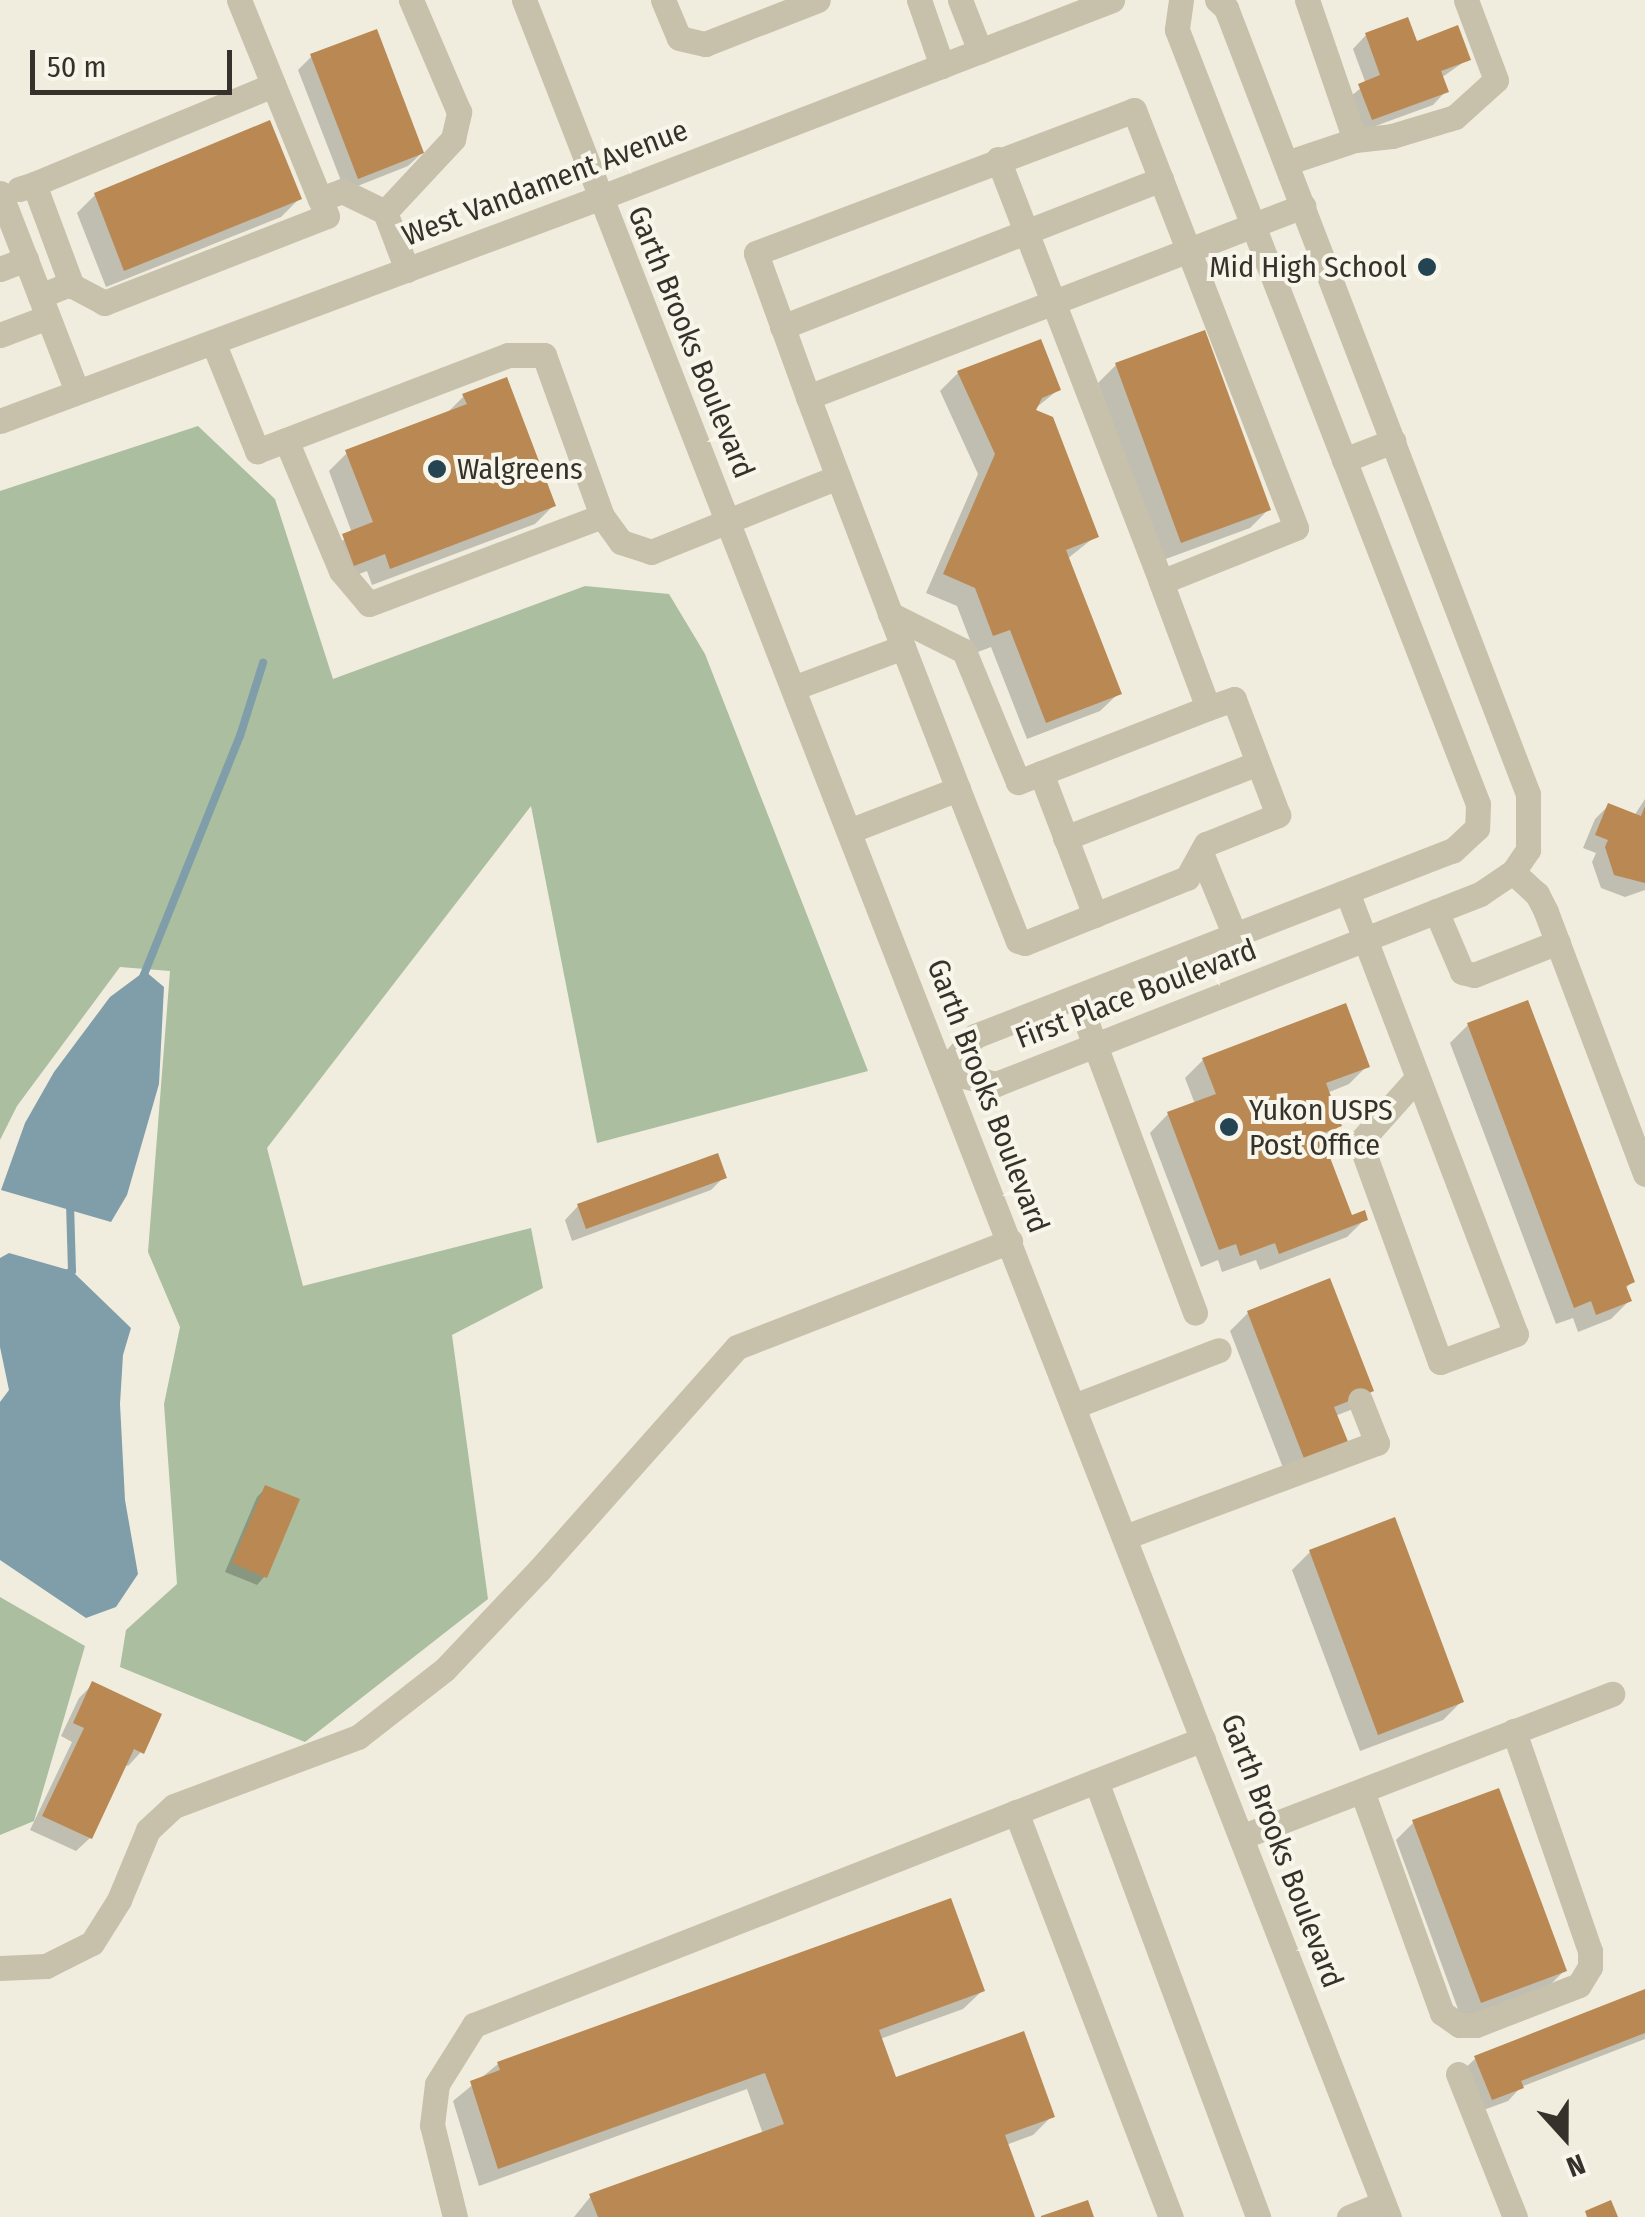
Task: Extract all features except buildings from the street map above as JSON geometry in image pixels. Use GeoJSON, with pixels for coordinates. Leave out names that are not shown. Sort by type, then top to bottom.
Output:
{"type":"FeatureCollection","features":[{"type":"Feature","properties":{"kind":"street"},"geometry":{"type":"LineString","coordinates":[[34,184],[72,286],[104,303],[327,216],[238,0]]}},
{"type":"Feature","properties":{"kind":"street"},"geometry":{"type":"LineString","coordinates":[[385,212],[453,139],[458,112],[411,0]]}},
{"type":"Feature","properties":{"kind":"street","name":"Garth Brooks Boulevard"},"geometry":{"type":"LineString","coordinates":[[524,0],[1386,2210]]}},
{"type":"Feature","properties":{"kind":"street"},"geometry":{"type":"LineString","coordinates":[[663,0],[679,38],[705,44],[818,0]]}},
{"type":"Feature","properties":{"kind":"street"},"geometry":{"type":"LineString","coordinates":[[919,0],[942,66]]}},
{"type":"Feature","properties":{"kind":"street"},"geometry":{"type":"LineString","coordinates":[[960,0],[980,51]]}},
{"type":"Feature","properties":{"kind":"street","name":"West Vandament Avenue"},"geometry":{"type":"LineString","coordinates":[[0,421],[599,198],[1112,0]]}},
{"type":"Feature","properties":{"kind":"street","name":"First Place Boulevard"},"geometry":{"type":"LineString","coordinates":[[1181,0],[1177,30],[1478,804],[1478,828],[1452,850],[976,1036],[944,1071],[996,1084],[1480,894],[1513,872]]}},
{"type":"Feature","properties":{"kind":"street"},"geometry":{"type":"LineString","coordinates":[[1217,0],[1226,8],[1528,794],[1528,850],[1513,872],[1538,894],[1645,1174]]}},
{"type":"Feature","properties":{"kind":"street"},"geometry":{"type":"LineString","coordinates":[[1306,0],[1355,140]]}},
{"type":"Feature","properties":{"kind":"street"},"geometry":{"type":"LineString","coordinates":[[1286,163],[1355,140],[1392,136],[1455,116],[1496,80],[1466,0]]}},
{"type":"Feature","properties":{"kind":"street"},"geometry":{"type":"LineString","coordinates":[[77,392],[0,194],[34,184],[274,86]]}},
{"type":"Feature","properties":{"kind":"street"},"geometry":{"type":"LineString","coordinates":[[890,614],[964,651],[1014,781],[1234,699],[1278,815],[1206,844],[1187,878],[1021,943],[890,614],[756,253],[1129,109],[1136,112],[1296,525],[1160,582]]}},
{"type":"Feature","properties":{"kind":"street"},"geometry":{"type":"LineString","coordinates":[[998,159],[1208,708]]}},
{"type":"Feature","properties":{"kind":"street"},"geometry":{"type":"LineString","coordinates":[[782,327],[1161,179]]}},
{"type":"Feature","properties":{"kind":"street"},"geometry":{"type":"LineString","coordinates":[[320,199],[342,191],[385,212],[407,270]]}},
{"type":"Feature","properties":{"kind":"street"},"geometry":{"type":"LineString","coordinates":[[808,397],[1302,206]]}},
{"type":"Feature","properties":{"kind":"street"},"geometry":{"type":"LineString","coordinates":[[0,269],[26,259]]}},
{"type":"Feature","properties":{"kind":"street"},"geometry":{"type":"LineString","coordinates":[[0,335],[72,286]]}},
{"type":"Feature","properties":{"kind":"street"},"geometry":{"type":"LineString","coordinates":[[213,342],[257,451],[508,355],[544,355],[602,516],[621,542],[651,552],[838,477]]}},
{"type":"Feature","properties":{"kind":"street"},"geometry":{"type":"LineString","coordinates":[[286,440],[341,571],[369,604],[602,516]]}},
{"type":"Feature","properties":{"kind":"street"},"geometry":{"type":"LineString","coordinates":[[1344,460],[1393,441]]}},
{"type":"Feature","properties":{"kind":"street"},"geometry":{"type":"LineString","coordinates":[[793,688],[903,647]]}},
{"type":"Feature","properties":{"kind":"street"},"geometry":{"type":"LineString","coordinates":[[1066,838],[1258,762]]}},
{"type":"Feature","properties":{"kind":"street"},"geometry":{"type":"LineString","coordinates":[[1041,773],[1094,914]]}},
{"type":"Feature","properties":{"kind":"street"},"geometry":{"type":"LineString","coordinates":[[849,831],[958,789]]}},
{"type":"Feature","properties":{"kind":"street"},"geometry":{"type":"LineString","coordinates":[[1201,853],[1234,936]]}},
{"type":"Feature","properties":{"kind":"street"},"geometry":{"type":"LineString","coordinates":[[1347,892],[1516,1334],[1440,1362],[1360,1142],[1417,1078]]}},
{"type":"Feature","properties":{"kind":"street"},"geometry":{"type":"LineString","coordinates":[[1436,911],[1462,972],[1474,975],[1558,942]]}},
{"type":"Feature","properties":{"kind":"street"},"geometry":{"type":"LineString","coordinates":[[1076,997],[1194,1313]]}},
{"type":"Feature","properties":{"kind":"street"},"geometry":{"type":"LineString","coordinates":[[0,1968],[46,1966],[92,1943],[119,1900],[148,1830],[174,1806],[358,1738],[444,1668],[539,1570],[737,1347],[1010,1241]]}},
{"type":"Feature","properties":{"kind":"street"},"geometry":{"type":"LineString","coordinates":[[1074,1406],[1219,1350]]}},
{"type":"Feature","properties":{"kind":"street"},"geometry":{"type":"LineString","coordinates":[[1125,1538],[1377,1443],[1360,1400]]}},
{"type":"Feature","properties":{"kind":"street"},"geometry":{"type":"LineString","coordinates":[[1242,1837],[1612,1694]]}},
{"type":"Feature","properties":{"kind":"street"},"geometry":{"type":"LineString","coordinates":[[1362,1790],[1442,2012],[1459,2024],[1476,2025],[1579,1985],[1590,1966],[1590,1951],[1514,1731]]}},
{"type":"Feature","properties":{"kind":"street"},"geometry":{"type":"LineString","coordinates":[[455,2217],[432,2125],[437,2084],[474,2026],[1203,1739]]}},
{"type":"Feature","properties":{"kind":"street"},"geometry":{"type":"LineString","coordinates":[[1096,1781],[1258,2217]]}},
{"type":"Feature","properties":{"kind":"street"},"geometry":{"type":"LineString","coordinates":[[1016,1812],[1171,2217]]}},
{"type":"Feature","properties":{"kind":"street"},"geometry":{"type":"LineString","coordinates":[[1458,2074],[1514,2217]]}},
{"type":"Feature","properties":{"kind":"street"},"geometry":{"type":"LineString","coordinates":[[1350,2217],[1386,2210]]}},
{"type":"Feature","properties":{"kind":"green space"},"geometry":{"type":"Polygon","coordinates":[[[198,426],[275,499],[333,679],[585,586],[669,594],[705,654],[868,1071],[597,1143],[531,806],[267,1148],[303,1286],[531,1228],[543,1288],[452,1335],[488,1599],[305,1742],[120,1667],[126,1630],[177,1584],[164,1404],[180,1327],[148,1252],[170,971],[120,967],[17,1106],[0,1140],[0,491],[198,426]]]}},
{"type":"Feature","properties":{"kind":"green space"},"geometry":{"type":"Polygon","coordinates":[[[0,1597],[85,1646],[34,1821],[0,1835],[0,1597]]]}},
{"type":"Feature","properties":{"kind":"water"},"geometry":{"type":"Polygon","coordinates":[[[145,971],[164,987],[159,1084],[127,1195],[111,1222],[1,1190],[25,1123],[54,1072],[110,997],[145,971]]]}},
{"type":"Feature","properties":{"kind":"water"},"geometry":{"type":"Polygon","coordinates":[[[9,1253],[72,1271],[131,1328],[123,1355],[120,1404],[125,1500],[138,1574],[116,1607],[86,1618],[0,1560],[0,1402],[9,1390],[0,1347],[0,1258],[9,1253]]]}},
{"type":"Feature","properties":{"kind":"waterway"},"geometry":{"type":"LineString","coordinates":[[143,977],[240,736],[263,663]]}},
{"type":"Feature","properties":{"kind":"waterway"},"geometry":{"type":"LineString","coordinates":[[65,1275],[72,1271],[70,1204]]}},
{"type":"Feature","properties":{"kind":"place","name":"Mid High School"},"geometry":{"type":"Point","coordinates":[1427,267]}},
{"type":"Feature","properties":{"kind":"place","name":"Walgreens"},"geometry":{"type":"Point","coordinates":[437,469]}},
{"type":"Feature","properties":{"kind":"place","name":"Yukon USPS Post Office"},"geometry":{"type":"Point","coordinates":[1229,1127]}}]}
